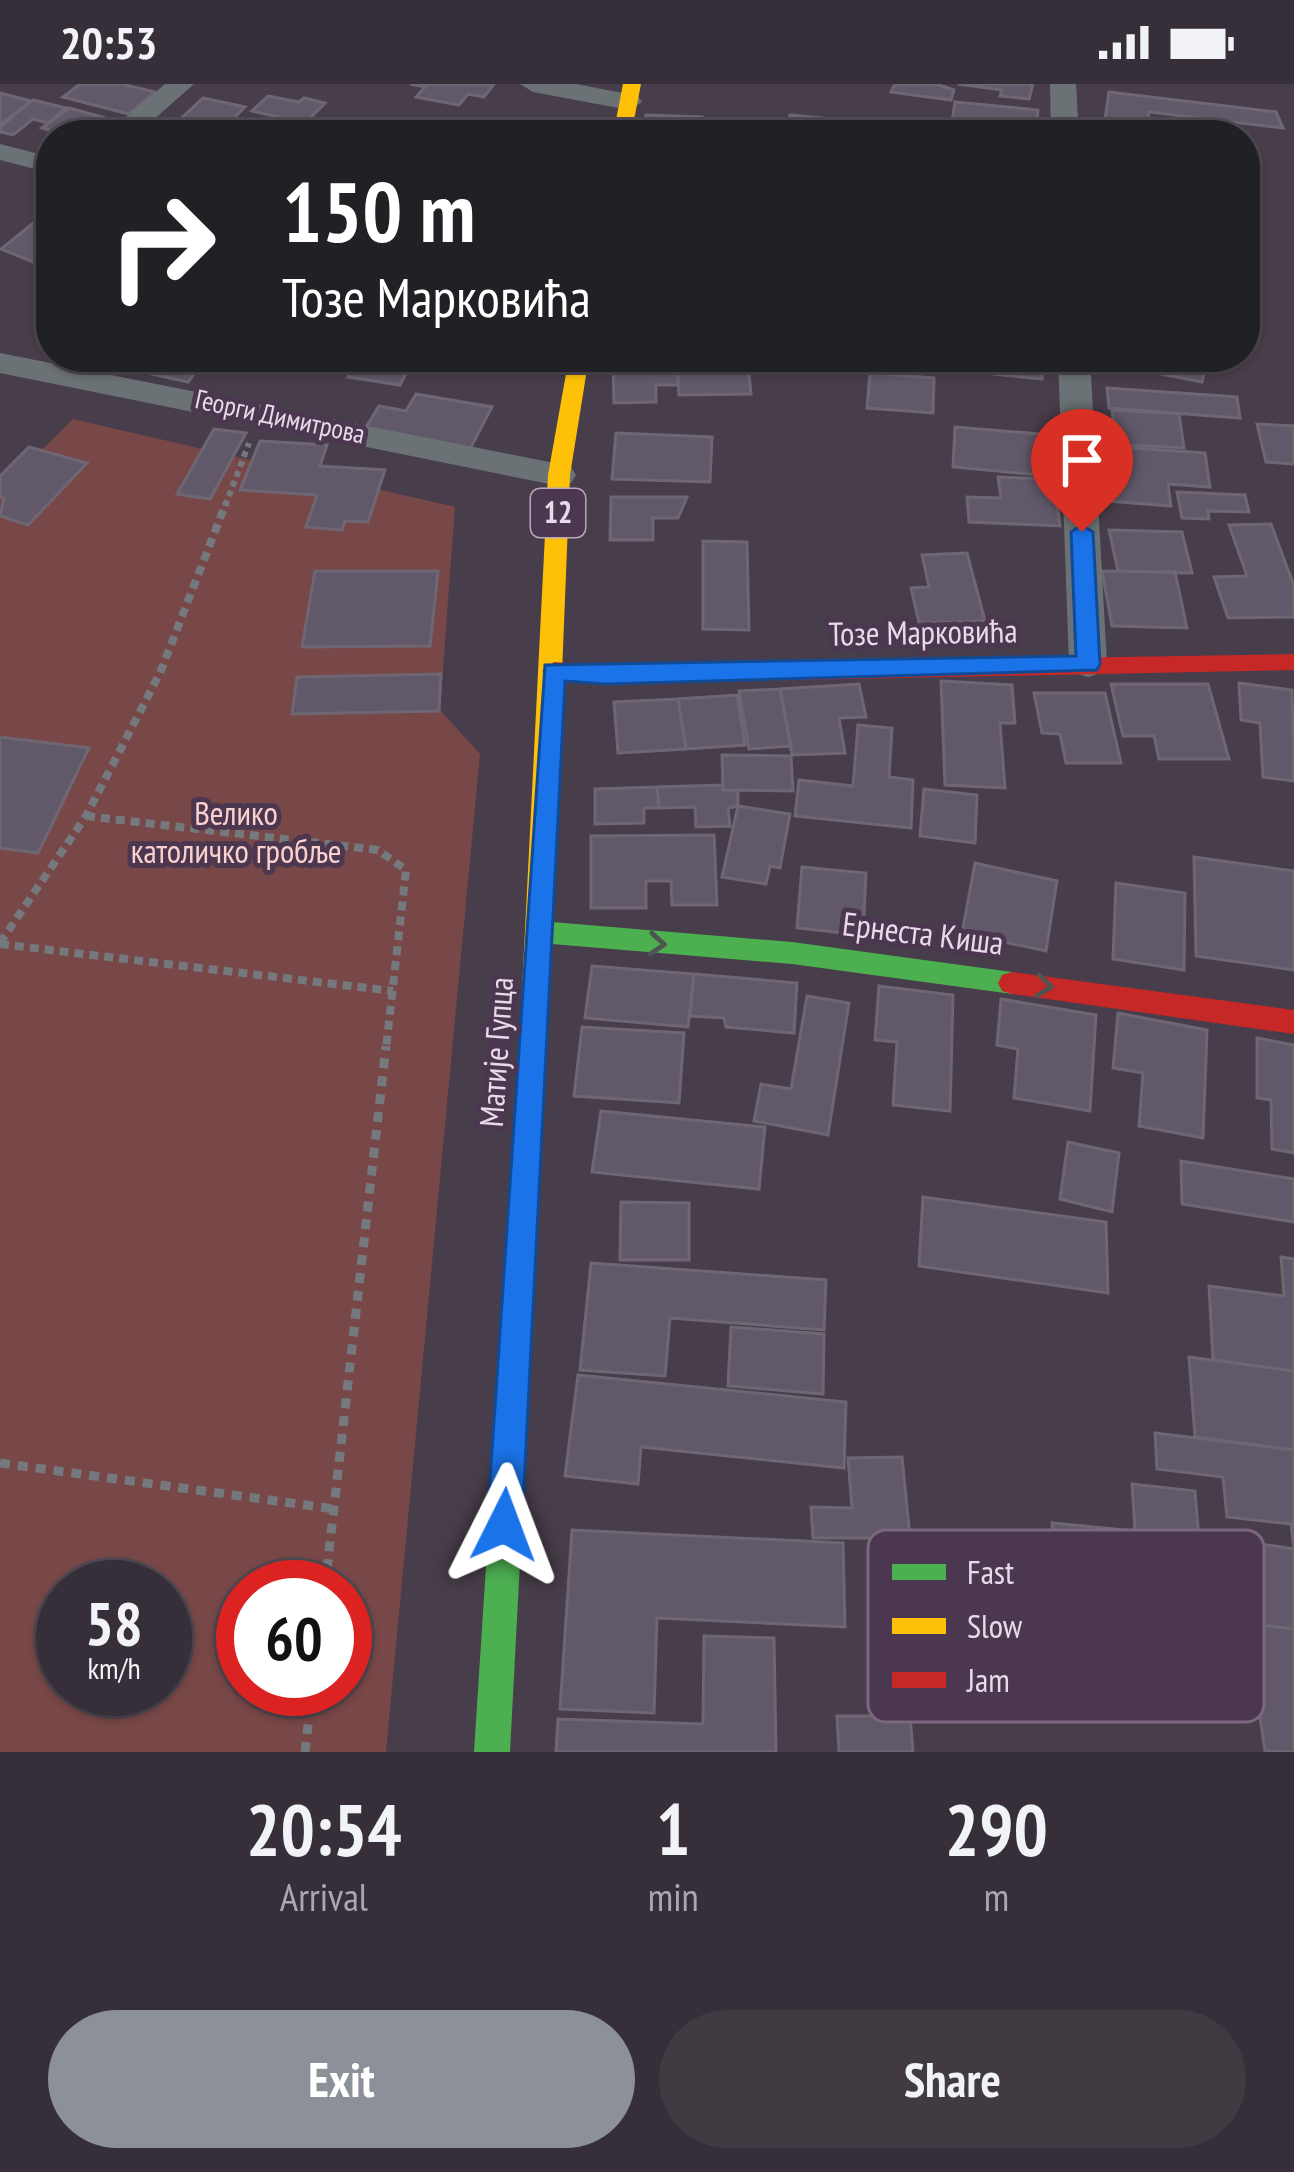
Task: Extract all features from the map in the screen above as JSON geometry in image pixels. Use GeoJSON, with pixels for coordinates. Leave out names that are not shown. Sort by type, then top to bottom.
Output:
{"type":"FeatureCollection","features":[{"type":"Feature","properties":{"kind":"main road","name":"Матије Гупца"},"geometry":{"type":"LineString","coordinates":[[492,1752],[554,671],[559,475],[577,372]]}},
{"type":"Feature","properties":{"kind":"main road","name":"Тозе Марковића"},"geometry":{"type":"LineString","coordinates":[[554,671],[606,675],[1294,662]]}},
{"type":"Feature","properties":{"kind":"main road","name":"Ернеста Киша"},"geometry":{"type":"LineString","coordinates":[[540,932],[792,953],[1294,1022]]}},
{"type":"Feature","properties":{"kind":"street"},"geometry":{"type":"LineString","coordinates":[[137,120],[181,84]]}},
{"type":"Feature","properties":{"kind":"street"},"geometry":{"type":"LineString","coordinates":[[533,84],[631,93]]}},
{"type":"Feature","properties":{"kind":"street"},"geometry":{"type":"LineString","coordinates":[[1063,84],[1064,120]]}},
{"type":"Feature","properties":{"kind":"street"},"geometry":{"type":"LineString","coordinates":[[0,152],[36,160]]}},
{"type":"Feature","properties":{"kind":"street","name":"Георги Димитрова"},"geometry":{"type":"LineString","coordinates":[[0,363],[36,365]]}},
{"type":"Feature","properties":{"kind":"street","name":"Георги Димитрова"},"geometry":{"type":"LineString","coordinates":[[110,372],[260,414],[559,475]]}},
{"type":"Feature","properties":{"kind":"street"},"geometry":{"type":"LineString","coordinates":[[1076,372],[1088,664]]}},
{"type":"Feature","properties":{"kind":"path"},"geometry":{"type":"LineString","coordinates":[[260,414],[160,673],[86,816],[0,944],[393,991]]}},
{"type":"Feature","properties":{"kind":"path"},"geometry":{"type":"LineString","coordinates":[[86,816],[378,850],[406,870],[328,1560]]}},
{"type":"Feature","properties":{"kind":"path"},"geometry":{"type":"LineString","coordinates":[[0,1463],[335,1509]]}},
{"type":"Feature","properties":{"kind":"path"},"geometry":{"type":"LineString","coordinates":[[304,1752],[309,1716]]}},
{"type":"Feature","properties":{"kind":"green space","name":"Велико католичко гробље"},"geometry":{"type":"Polygon","coordinates":[[[73,419],[455,507],[440,710],[480,754],[386,1752],[0,1752],[0,491],[73,419]]]}},
{"type":"Feature","properties":{"kind":"building"},"geometry":{"type":"Polygon","coordinates":[[[80,84],[121,84],[155,92],[129,114],[63,97],[80,84]]]}},
{"type":"Feature","properties":{"kind":"building"},"geometry":{"type":"Polygon","coordinates":[[[410,84],[494,84],[484,97],[468,94],[459,105],[416,97],[425,87],[410,84]]]}},
{"type":"Feature","properties":{"kind":"building"},"geometry":{"type":"Polygon","coordinates":[[[895,84],[936,84],[954,90],[951,100],[891,92],[895,84]]]}},
{"type":"Feature","properties":{"kind":"building"},"geometry":{"type":"Polygon","coordinates":[[[958,84],[1033,84],[1029,99],[958,84]]]}},
{"type":"Feature","properties":{"kind":"building"},"geometry":{"type":"Polygon","coordinates":[[[1109,92],[1276,112],[1283,128],[1260,125],[1260,120],[1149,112],[1148,120],[1105,119],[1109,92]]]}},
{"type":"Feature","properties":{"kind":"building"},"geometry":{"type":"Polygon","coordinates":[[[0,93],[31,101],[0,125],[0,93]]]}},
{"type":"Feature","properties":{"kind":"building"},"geometry":{"type":"Polygon","coordinates":[[[268,96],[325,103],[308,120],[252,111],[268,96]]]}},
{"type":"Feature","properties":{"kind":"building"},"geometry":{"type":"Polygon","coordinates":[[[203,98],[245,107],[234,118],[245,120],[179,120],[203,98]]]}},
{"type":"Feature","properties":{"kind":"building"},"geometry":{"type":"Polygon","coordinates":[[[33,100],[66,108],[52,120],[33,119],[13,135],[0,132],[33,100]]]}},
{"type":"Feature","properties":{"kind":"building"},"geometry":{"type":"Polygon","coordinates":[[[955,102],[1038,110],[1037,120],[952,120],[955,102]]]}},
{"type":"Feature","properties":{"kind":"building"},"geometry":{"type":"Polygon","coordinates":[[[69,108],[113,120],[53,120],[69,108]]]}},
{"type":"Feature","properties":{"kind":"building"},"geometry":{"type":"Polygon","coordinates":[[[646,115],[702,117],[702,120],[645,120],[646,115]]]}},
{"type":"Feature","properties":{"kind":"building"},"geometry":{"type":"Polygon","coordinates":[[[790,115],[823,118],[823,120],[789,120],[790,115]]]}},
{"type":"Feature","properties":{"kind":"building"},"geometry":{"type":"Polygon","coordinates":[[[36,221],[36,263],[1,249],[36,221]]]}},
{"type":"Feature","properties":{"kind":"building"},"geometry":{"type":"Polygon","coordinates":[[[143,372],[196,372],[188,382],[143,372]]]}},
{"type":"Feature","properties":{"kind":"building"},"geometry":{"type":"Polygon","coordinates":[[[351,372],[407,372],[400,385],[348,377],[351,372]]]}},
{"type":"Feature","properties":{"kind":"building"},"geometry":{"type":"Polygon","coordinates":[[[613,372],[677,372],[678,385],[656,385],[656,402],[614,403],[613,372]]]}},
{"type":"Feature","properties":{"kind":"building"},"geometry":{"type":"Polygon","coordinates":[[[678,372],[749,372],[751,394],[679,395],[678,372]]]}},
{"type":"Feature","properties":{"kind":"building"},"geometry":{"type":"Polygon","coordinates":[[[992,372],[1043,372],[1042,379],[992,372]]]}},
{"type":"Feature","properties":{"kind":"building"},"geometry":{"type":"Polygon","coordinates":[[[1151,372],[1204,372],[1202,382],[1151,372]]]}},
{"type":"Feature","properties":{"kind":"building"},"geometry":{"type":"Polygon","coordinates":[[[870,373],[934,378],[933,413],[867,408],[870,373]]]}},
{"type":"Feature","properties":{"kind":"building"},"geometry":{"type":"Polygon","coordinates":[[[1107,388],[1237,397],[1240,418],[1109,408],[1107,388]]]}},
{"type":"Feature","properties":{"kind":"building"},"geometry":{"type":"Polygon","coordinates":[[[416,394],[492,407],[469,451],[363,432],[379,406],[406,411],[416,394]]]}},
{"type":"Feature","properties":{"kind":"building"},"geometry":{"type":"Polygon","coordinates":[[[1112,410],[1179,414],[1184,448],[1116,444],[1112,410]]]}},
{"type":"Feature","properties":{"kind":"building"},"geometry":{"type":"Polygon","coordinates":[[[1257,424],[1294,426],[1294,464],[1266,462],[1257,424]]]}},
{"type":"Feature","properties":{"kind":"building"},"geometry":{"type":"Polygon","coordinates":[[[955,427],[1051,435],[1051,476],[953,467],[955,427]]]}},
{"type":"Feature","properties":{"kind":"building"},"geometry":{"type":"Polygon","coordinates":[[[214,429],[246,433],[210,499],[177,494],[214,429]]]}},
{"type":"Feature","properties":{"kind":"building"},"geometry":{"type":"Polygon","coordinates":[[[616,433],[712,437],[710,482],[612,479],[616,433]]]}},
{"type":"Feature","properties":{"kind":"building"},"geometry":{"type":"Polygon","coordinates":[[[260,441],[327,445],[320,466],[385,470],[368,522],[345,521],[342,530],[306,527],[317,495],[240,490],[260,441]]]}},
{"type":"Feature","properties":{"kind":"building"},"geometry":{"type":"Polygon","coordinates":[[[1104,446],[1205,453],[1210,487],[1168,484],[1171,506],[1109,501],[1104,446]]]}},
{"type":"Feature","properties":{"kind":"building"},"geometry":{"type":"Polygon","coordinates":[[[29,447],[87,463],[28,525],[0,516],[4,498],[0,497],[0,476],[29,447]]]}},
{"type":"Feature","properties":{"kind":"building"},"geometry":{"type":"Polygon","coordinates":[[[998,477],[1054,479],[1060,526],[969,522],[967,497],[1001,498],[998,477]]]}},
{"type":"Feature","properties":{"kind":"building"},"geometry":{"type":"Polygon","coordinates":[[[1177,492],[1245,495],[1249,512],[1208,511],[1209,519],[1182,518],[1177,492]]]}},
{"type":"Feature","properties":{"kind":"building"},"geometry":{"type":"Polygon","coordinates":[[[611,497],[687,497],[678,518],[653,518],[653,540],[610,540],[611,497]]]}},
{"type":"Feature","properties":{"kind":"building"},"geometry":{"type":"Polygon","coordinates":[[[1271,524],[1294,586],[1294,617],[1228,618],[1214,577],[1247,576],[1229,525],[1271,524]]]}},
{"type":"Feature","properties":{"kind":"building"},"geometry":{"type":"Polygon","coordinates":[[[1109,530],[1182,532],[1192,573],[1118,571],[1109,530]]]}},
{"type":"Feature","properties":{"kind":"building"},"geometry":{"type":"Polygon","coordinates":[[[703,541],[747,542],[749,630],[703,629],[703,541]]]}},
{"type":"Feature","properties":{"kind":"building"},"geometry":{"type":"Polygon","coordinates":[[[967,553],[985,621],[919,623],[911,588],[929,587],[922,555],[967,553]]]}},
{"type":"Feature","properties":{"kind":"building"},"geometry":{"type":"Polygon","coordinates":[[[315,571],[438,571],[430,646],[302,647],[315,571]]]}},
{"type":"Feature","properties":{"kind":"building"},"geometry":{"type":"Polygon","coordinates":[[[1102,571],[1175,572],[1187,628],[1112,626],[1102,571]]]}},
{"type":"Feature","properties":{"kind":"building"},"geometry":{"type":"Polygon","coordinates":[[[441,674],[439,711],[292,714],[297,677],[441,674]]]}},
{"type":"Feature","properties":{"kind":"building"},"geometry":{"type":"Polygon","coordinates":[[[941,681],[1012,685],[1015,723],[1000,723],[1005,788],[945,785],[941,681]]]}},
{"type":"Feature","properties":{"kind":"building"},"geometry":{"type":"Polygon","coordinates":[[[1239,683],[1292,690],[1294,781],[1263,777],[1260,723],[1241,720],[1239,683]]]}},
{"type":"Feature","properties":{"kind":"building"},"geometry":{"type":"Polygon","coordinates":[[[859,684],[866,717],[839,718],[845,753],[792,755],[780,689],[859,684]]]}},
{"type":"Feature","properties":{"kind":"building"},"geometry":{"type":"Polygon","coordinates":[[[1111,684],[1208,684],[1229,759],[1159,759],[1154,736],[1123,736],[1111,684]]]}},
{"type":"Feature","properties":{"kind":"building"},"geometry":{"type":"Polygon","coordinates":[[[780,689],[791,746],[749,749],[739,691],[780,689]]]}},
{"type":"Feature","properties":{"kind":"building"},"geometry":{"type":"Polygon","coordinates":[[[1034,693],[1105,693],[1121,763],[1066,763],[1060,734],[1042,733],[1034,693]]]}},
{"type":"Feature","properties":{"kind":"building"},"geometry":{"type":"Polygon","coordinates":[[[737,695],[745,745],[686,749],[678,699],[737,695]]]}},
{"type":"Feature","properties":{"kind":"building"},"geometry":{"type":"Polygon","coordinates":[[[678,699],[686,749],[618,753],[614,702],[678,699]]]}},
{"type":"Feature","properties":{"kind":"building"},"geometry":{"type":"Polygon","coordinates":[[[858,725],[892,728],[889,777],[913,780],[911,828],[795,816],[799,780],[853,786],[858,725]]]}},
{"type":"Feature","properties":{"kind":"building"},"geometry":{"type":"Polygon","coordinates":[[[0,737],[89,748],[38,853],[0,848],[0,737]]]}},
{"type":"Feature","properties":{"kind":"building"},"geometry":{"type":"Polygon","coordinates":[[[722,755],[791,756],[793,791],[723,790],[722,755]]]}},
{"type":"Feature","properties":{"kind":"building"},"geometry":{"type":"Polygon","coordinates":[[[723,785],[723,790],[738,791],[738,806],[728,808],[730,826],[696,827],[695,807],[659,808],[657,787],[723,785]]]}},
{"type":"Feature","properties":{"kind":"building"},"geometry":{"type":"Polygon","coordinates":[[[657,787],[659,808],[644,808],[644,823],[595,824],[595,789],[657,787]]]}},
{"type":"Feature","properties":{"kind":"building"},"geometry":{"type":"Polygon","coordinates":[[[924,789],[977,795],[975,843],[920,836],[924,789]]]}},
{"type":"Feature","properties":{"kind":"building"},"geometry":{"type":"Polygon","coordinates":[[[738,806],[790,814],[780,868],[770,866],[766,884],[722,877],[738,806]]]}},
{"type":"Feature","properties":{"kind":"building"},"geometry":{"type":"Polygon","coordinates":[[[714,835],[717,905],[672,905],[671,881],[646,881],[646,908],[591,908],[591,836],[714,835]]]}},
{"type":"Feature","properties":{"kind":"building"},"geometry":{"type":"Polygon","coordinates":[[[1194,857],[1294,871],[1294,970],[1196,956],[1194,857]]]}},
{"type":"Feature","properties":{"kind":"building"},"geometry":{"type":"Polygon","coordinates":[[[975,863],[1057,881],[1046,951],[962,933],[975,863]]]}},
{"type":"Feature","properties":{"kind":"building"},"geometry":{"type":"Polygon","coordinates":[[[802,867],[866,873],[863,935],[797,928],[802,867]]]}},
{"type":"Feature","properties":{"kind":"building"},"geometry":{"type":"Polygon","coordinates":[[[1116,883],[1185,893],[1184,970],[1113,959],[1116,883]]]}},
{"type":"Feature","properties":{"kind":"building"},"geometry":{"type":"Polygon","coordinates":[[[592,966],[694,974],[688,1027],[585,1018],[592,966]]]}},
{"type":"Feature","properties":{"kind":"building"},"geometry":{"type":"Polygon","coordinates":[[[694,974],[797,983],[794,1033],[726,1027],[724,1018],[690,1016],[694,974]]]}},
{"type":"Feature","properties":{"kind":"building"},"geometry":{"type":"Polygon","coordinates":[[[879,986],[953,995],[950,1111],[893,1105],[897,1042],[875,1040],[879,986]]]}},
{"type":"Feature","properties":{"kind":"building"},"geometry":{"type":"Polygon","coordinates":[[[807,996],[849,1003],[828,1135],[754,1121],[761,1084],[791,1089],[807,996]]]}},
{"type":"Feature","properties":{"kind":"building"},"geometry":{"type":"Polygon","coordinates":[[[1001,999],[1096,1015],[1090,1111],[1014,1098],[1018,1049],[997,1045],[1001,999]]]}},
{"type":"Feature","properties":{"kind":"building"},"geometry":{"type":"Polygon","coordinates":[[[1118,1013],[1207,1030],[1203,1138],[1139,1126],[1143,1073],[1113,1068],[1118,1013]]]}},
{"type":"Feature","properties":{"kind":"building"},"geometry":{"type":"Polygon","coordinates":[[[582,1027],[684,1033],[679,1103],[574,1096],[582,1027]]]}},
{"type":"Feature","properties":{"kind":"building"},"geometry":{"type":"Polygon","coordinates":[[[1257,1038],[1294,1045],[1294,1153],[1272,1149],[1271,1100],[1257,1098],[1257,1038]]]}},
{"type":"Feature","properties":{"kind":"building"},"geometry":{"type":"Polygon","coordinates":[[[601,1111],[765,1127],[759,1189],[592,1172],[601,1111]]]}},
{"type":"Feature","properties":{"kind":"building"},"geometry":{"type":"Polygon","coordinates":[[[1068,1142],[1119,1153],[1112,1212],[1060,1199],[1068,1142]]]}},
{"type":"Feature","properties":{"kind":"building"},"geometry":{"type":"Polygon","coordinates":[[[1181,1161],[1294,1179],[1294,1222],[1182,1204],[1181,1161]]]}},
{"type":"Feature","properties":{"kind":"building"},"geometry":{"type":"Polygon","coordinates":[[[923,1197],[1106,1222],[1108,1293],[919,1266],[923,1197]]]}},
{"type":"Feature","properties":{"kind":"building"},"geometry":{"type":"Polygon","coordinates":[[[621,1202],[689,1203],[689,1260],[620,1260],[621,1202]]]}},
{"type":"Feature","properties":{"kind":"building"},"geometry":{"type":"Polygon","coordinates":[[[1281,1257],[1294,1259],[1294,1371],[1213,1360],[1209,1286],[1284,1296],[1281,1257]]]}},
{"type":"Feature","properties":{"kind":"building"},"geometry":{"type":"Polygon","coordinates":[[[591,1263],[826,1280],[824,1330],[670,1318],[665,1376],[580,1370],[591,1263]]]}},
{"type":"Feature","properties":{"kind":"building"},"geometry":{"type":"Polygon","coordinates":[[[731,1327],[824,1334],[823,1394],[728,1386],[731,1327]]]}},
{"type":"Feature","properties":{"kind":"building"},"geometry":{"type":"Polygon","coordinates":[[[1189,1357],[1294,1371],[1294,1450],[1195,1437],[1189,1357]]]}},
{"type":"Feature","properties":{"kind":"building"},"geometry":{"type":"Polygon","coordinates":[[[578,1375],[846,1402],[844,1468],[641,1447],[638,1484],[565,1476],[578,1375]]]}},
{"type":"Feature","properties":{"kind":"building"},"geometry":{"type":"Polygon","coordinates":[[[1155,1433],[1294,1450],[1294,1549],[1291,1524],[1227,1517],[1223,1477],[1157,1469],[1155,1433]]]}},
{"type":"Feature","properties":{"kind":"building"},"geometry":{"type":"Polygon","coordinates":[[[902,1457],[909,1530],[868,1530],[868,1538],[813,1538],[811,1507],[852,1508],[848,1458],[902,1457]]]}},
{"type":"Feature","properties":{"kind":"building"},"geometry":{"type":"Polygon","coordinates":[[[1132,1484],[1195,1491],[1198,1530],[1135,1530],[1132,1484]]]}},
{"type":"Feature","properties":{"kind":"building"},"geometry":{"type":"Polygon","coordinates":[[[1052,1523],[1125,1530],[1052,1530],[1052,1523]]]}},
{"type":"Feature","properties":{"kind":"building"},"geometry":{"type":"Polygon","coordinates":[[[572,1530],[843,1543],[845,1627],[657,1618],[654,1713],[560,1709],[572,1530]]]}},
{"type":"Feature","properties":{"kind":"building"},"geometry":{"type":"Polygon","coordinates":[[[1264,1544],[1294,1549],[1294,1629],[1264,1625],[1264,1544]]]}},
{"type":"Feature","properties":{"kind":"building"},"geometry":{"type":"Polygon","coordinates":[[[1264,1625],[1294,1629],[1294,1752],[1265,1751],[1261,1722],[1264,1625]]]}},
{"type":"Feature","properties":{"kind":"building"},"geometry":{"type":"Polygon","coordinates":[[[704,1636],[774,1638],[776,1752],[556,1752],[558,1719],[703,1724],[704,1636]]]}},
{"type":"Feature","properties":{"kind":"building"},"geometry":{"type":"Polygon","coordinates":[[[837,1716],[910,1722],[913,1752],[839,1752],[837,1716]]]}},
{"type":"Feature","properties":{"kind":"traffic: fast"},"geometry":{"type":"LineString","coordinates":[[540,932],[792,953],[1012,983]]}},
{"type":"Feature","properties":{"kind":"traffic: fast"},"geometry":{"type":"LineString","coordinates":[[492,1752],[532,1069]]}},
{"type":"Feature","properties":{"kind":"traffic: slow"},"geometry":{"type":"LineString","coordinates":[[625,120],[632,84]]}},
{"type":"Feature","properties":{"kind":"traffic: slow"},"geometry":{"type":"LineString","coordinates":[[532,1069],[559,475],[576,372]]}},
{"type":"Feature","properties":{"kind":"traffic: jam"},"geometry":{"type":"LineString","coordinates":[[554,671],[606,675],[1294,662]]}},
{"type":"Feature","properties":{"kind":"traffic: jam"},"geometry":{"type":"LineString","coordinates":[[1012,983],[1294,1022]]}},
{"type":"Feature","properties":{"kind":"route"},"geometry":{"type":"LineString","coordinates":[[504,1525],[554,671],[606,675],[1088,664],[1082,532]]}}]}
